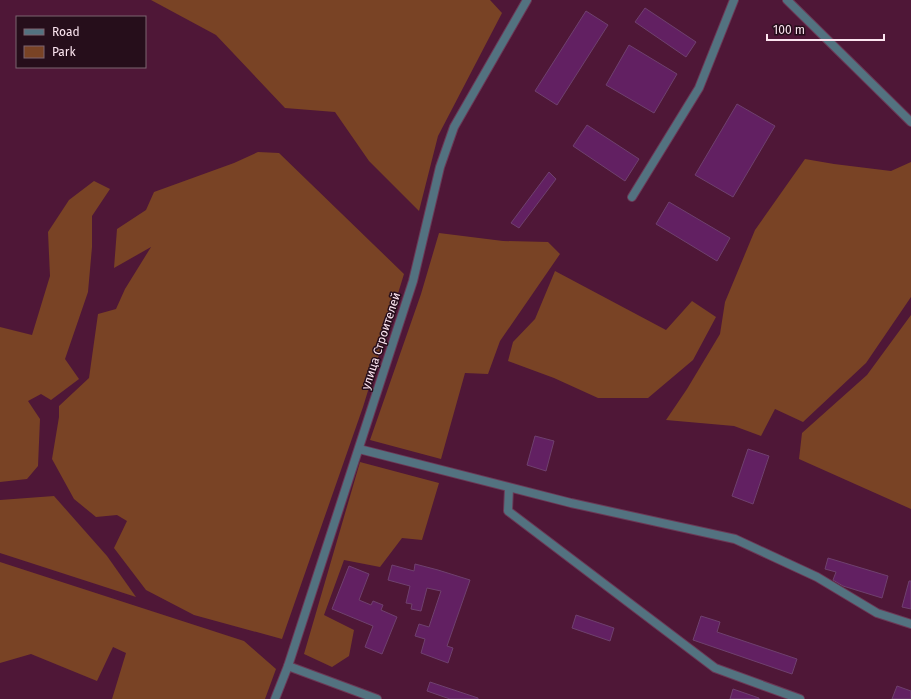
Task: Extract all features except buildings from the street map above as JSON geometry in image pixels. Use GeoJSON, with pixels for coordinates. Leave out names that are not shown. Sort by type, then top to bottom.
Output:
{"type":"FeatureCollection","features":[{"type":"Feature","properties":{"kind":"street","name":"улица Строителей"},"geometry":{"type":"LineString","coordinates":[[275,699],[288,666],[413,281],[440,167],[454,127],[527,0]]}},
{"type":"Feature","properties":{"kind":"street"},"geometry":{"type":"LineString","coordinates":[[632,197],[699,88],[734,0]]}},
{"type":"Feature","properties":{"kind":"street"},"geometry":{"type":"LineString","coordinates":[[787,0],[911,122]]}},
{"type":"Feature","properties":{"kind":"street"},"geometry":{"type":"LineString","coordinates":[[359,449],[509,488],[735,539],[817,577],[877,614],[911,624]]}},
{"type":"Feature","properties":{"kind":"street"},"geometry":{"type":"LineString","coordinates":[[509,488],[508,511],[715,668],[800,699]]}},
{"type":"Feature","properties":{"kind":"street"},"geometry":{"type":"LineString","coordinates":[[288,666],[377,699]]}},
{"type":"Feature","properties":{"kind":"green space"},"geometry":{"type":"Polygon","coordinates":[[[151,0],[490,0],[502,13],[438,136],[419,211],[369,161],[335,112],[285,108],[216,35],[151,0]]]}},
{"type":"Feature","properties":{"kind":"green space"},"geometry":{"type":"Polygon","coordinates":[[[258,152],[279,153],[404,274],[363,407],[282,639],[194,615],[146,590],[114,548],[127,521],[117,515],[96,517],[74,499],[52,459],[59,417],[59,406],[89,378],[98,314],[116,309],[125,289],[151,247],[114,268],[117,229],[146,210],[154,192],[234,163],[258,152]]]}},
{"type":"Feature","properties":{"kind":"green space"},"geometry":{"type":"Polygon","coordinates":[[[805,159],[891,171],[911,162],[911,297],[866,363],[803,422],[775,409],[761,436],[734,426],[666,420],[687,389],[720,334],[725,302],[755,230],[805,159]]]}},
{"type":"Feature","properties":{"kind":"green space"},"geometry":{"type":"Polygon","coordinates":[[[94,181],[110,189],[92,216],[92,247],[88,292],[65,359],[79,379],[51,400],[41,394],[28,401],[40,419],[38,466],[27,479],[0,482],[0,327],[32,335],[50,276],[48,232],[69,200],[94,181]]]}},
{"type":"Feature","properties":{"kind":"green space"},"geometry":{"type":"Polygon","coordinates":[[[439,233],[503,241],[548,242],[560,254],[500,341],[488,374],[465,373],[441,459],[370,440],[421,294],[439,233]]]}},
{"type":"Feature","properties":{"kind":"green space"},"geometry":{"type":"Polygon","coordinates":[[[555,271],[666,330],[692,301],[716,317],[693,360],[648,398],[598,398],[554,378],[508,361],[513,342],[535,319],[555,271]]]}},
{"type":"Feature","properties":{"kind":"green space"},"geometry":{"type":"Polygon","coordinates":[[[911,315],[911,509],[799,459],[802,433],[867,375],[911,315]]]}},
{"type":"Feature","properties":{"kind":"green space"},"geometry":{"type":"Polygon","coordinates":[[[360,462],[439,483],[422,540],[402,538],[380,567],[344,560],[324,615],[354,630],[349,656],[332,667],[304,654],[360,462]]]}},
{"type":"Feature","properties":{"kind":"green space"},"geometry":{"type":"Polygon","coordinates":[[[54,496],[107,556],[136,597],[0,553],[0,500],[54,496]]]}},
{"type":"Feature","properties":{"kind":"green space"},"geometry":{"type":"Polygon","coordinates":[[[0,562],[244,641],[276,669],[265,699],[112,699],[126,653],[113,647],[97,681],[31,654],[0,663],[0,562]]]}}]}
